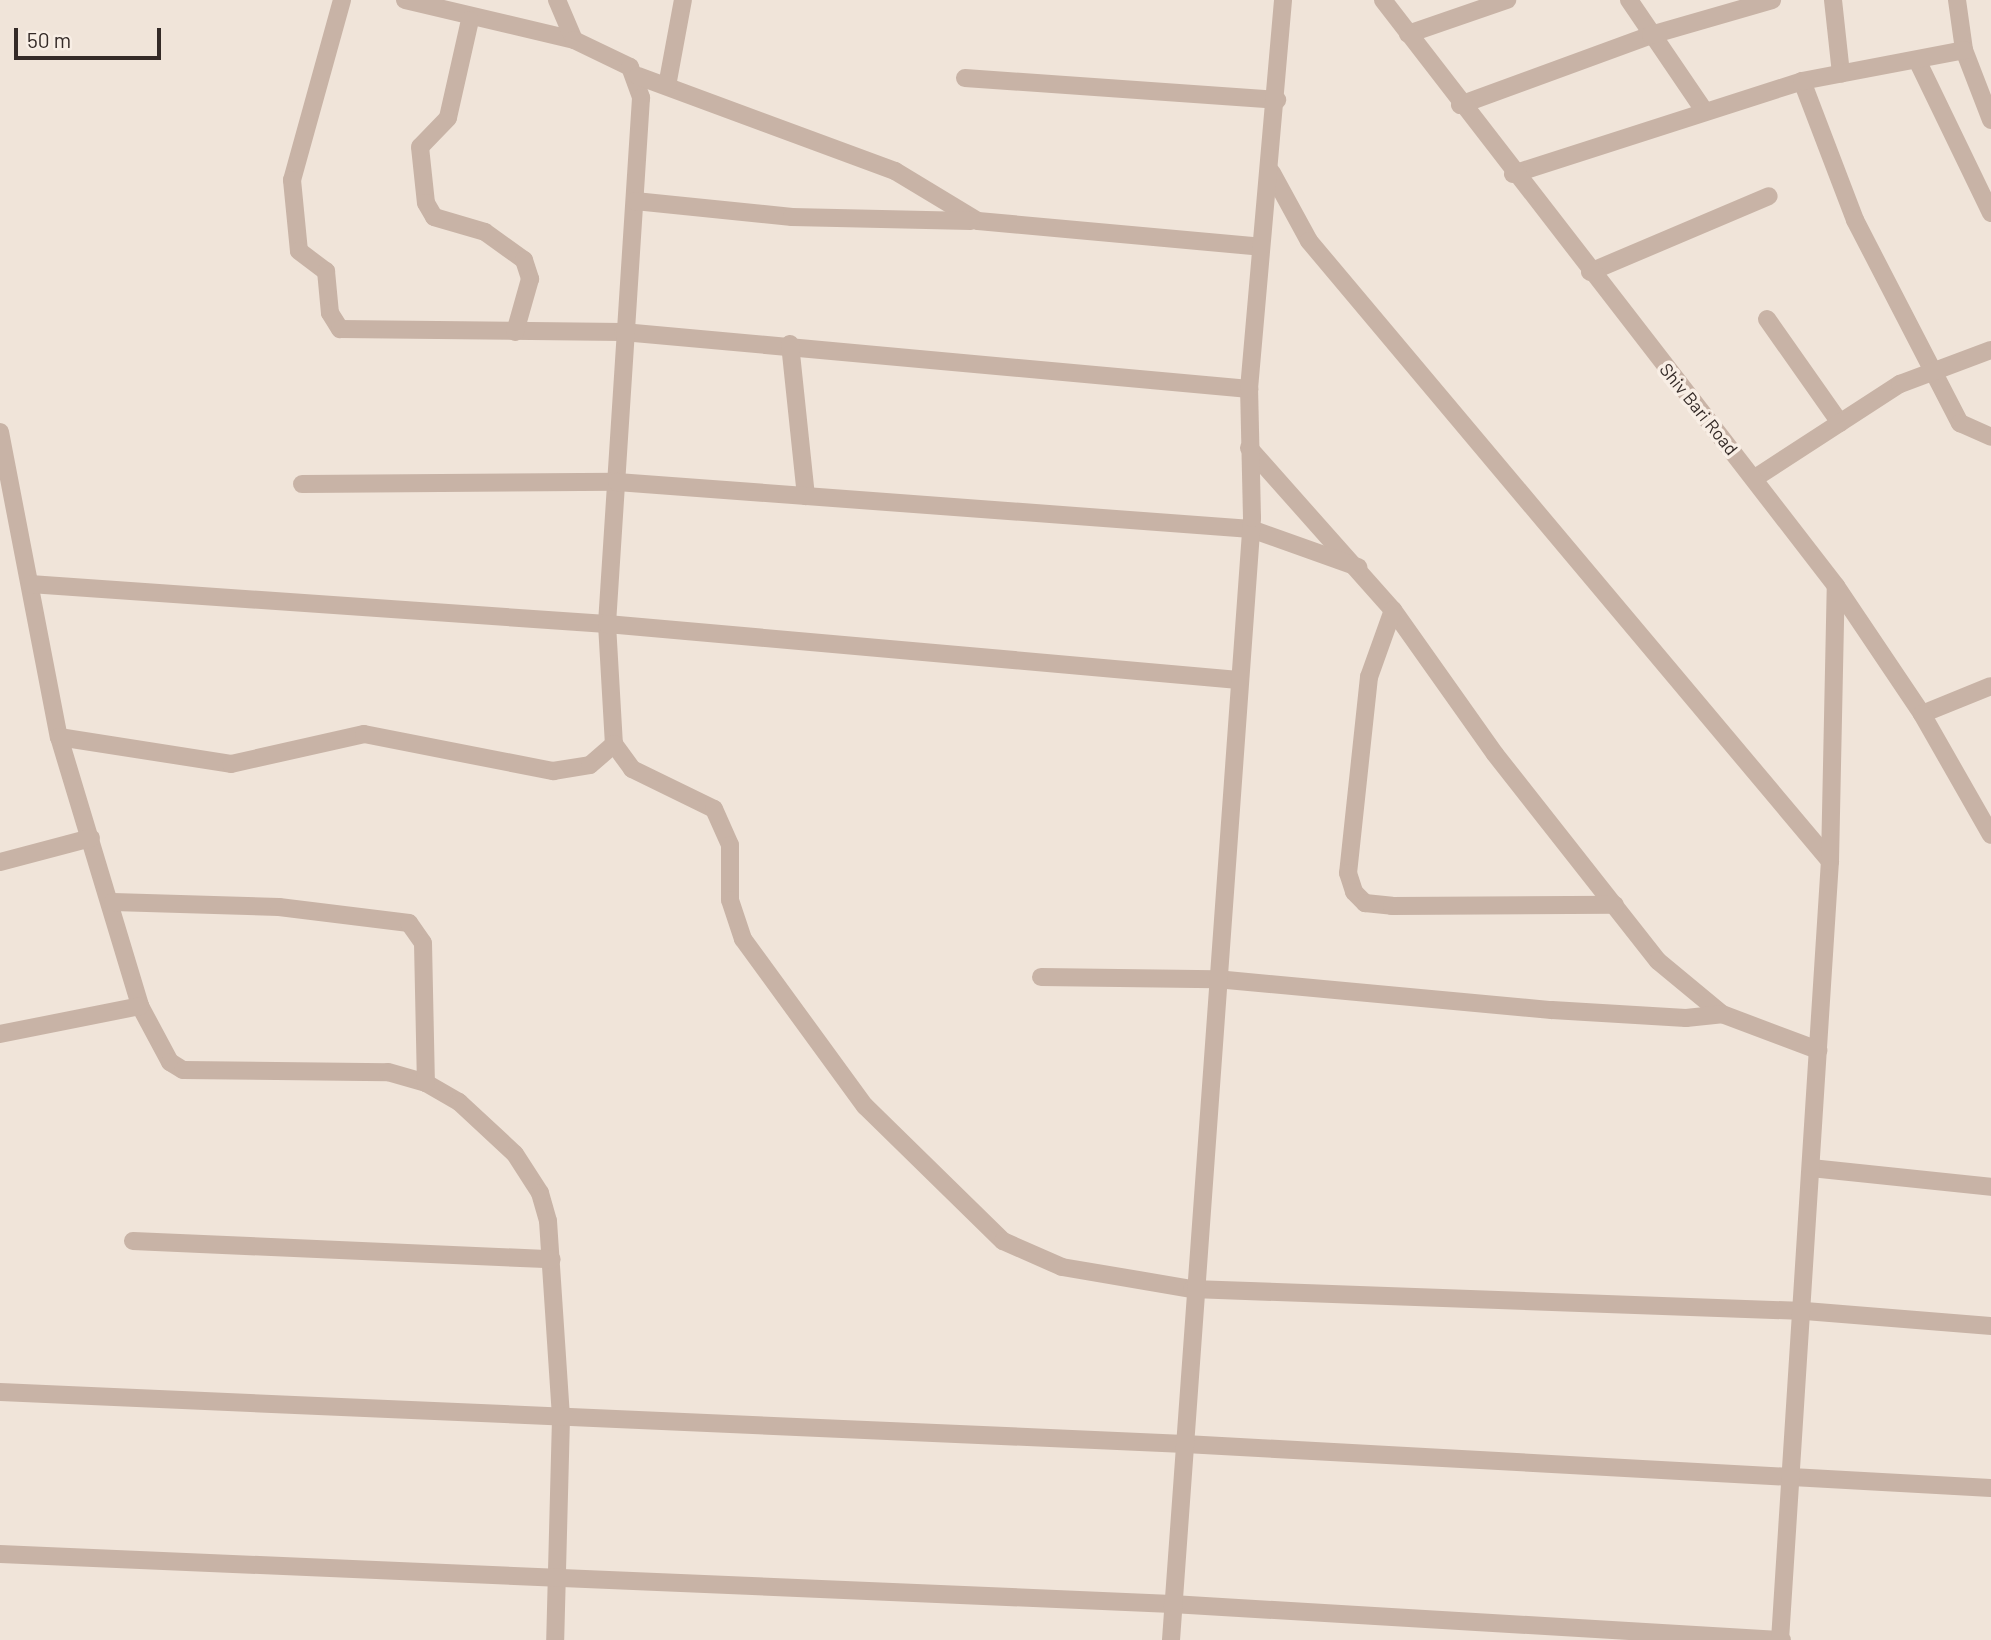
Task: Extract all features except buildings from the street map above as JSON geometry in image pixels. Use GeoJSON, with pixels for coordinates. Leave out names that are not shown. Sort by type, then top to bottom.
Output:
{"type":"FeatureCollection","features":[{"type":"Feature","properties":{"kind":"street"},"geometry":{"type":"LineString","coordinates":[[342,0],[292,180],[299,251],[326,271],[332,323],[349,332],[623,332],[790,344],[1249,388]]}},
{"type":"Feature","properties":{"kind":"street"},"geometry":{"type":"LineString","coordinates":[[405,0],[470,20],[574,40],[639,76],[895,171],[978,221]]}},
{"type":"Feature","properties":{"kind":"street"},"geometry":{"type":"LineString","coordinates":[[557,0],[574,40]]}},
{"type":"Feature","properties":{"kind":"street"},"geometry":{"type":"LineString","coordinates":[[667,86],[683,0]]}},
{"type":"Feature","properties":{"kind":"street"},"geometry":{"type":"LineString","coordinates":[[1171,1640],[1185,1444],[1192,1289],[1251,529],[1249,388],[1261,247],[1272,173],[1283,0]]}},
{"type":"Feature","properties":{"kind":"street","name":"Shiv Bari Road"},"geometry":{"type":"LineString","coordinates":[[1383,0],[1513,174],[1755,478],[1836,586],[1922,714],[1991,835]]}},
{"type":"Feature","properties":{"kind":"street"},"geometry":{"type":"LineString","coordinates":[[1408,34],[1507,0]]}},
{"type":"Feature","properties":{"kind":"street"},"geometry":{"type":"LineString","coordinates":[[1629,0],[1705,112]]}},
{"type":"Feature","properties":{"kind":"street"},"geometry":{"type":"LineString","coordinates":[[1460,105],[1651,35],[1772,0]]}},
{"type":"Feature","properties":{"kind":"street"},"geometry":{"type":"LineString","coordinates":[[1833,0],[1841,74]]}},
{"type":"Feature","properties":{"kind":"street"},"geometry":{"type":"LineString","coordinates":[[1957,0],[1964,50],[1991,120]]}},
{"type":"Feature","properties":{"kind":"street"},"geometry":{"type":"LineString","coordinates":[[470,20],[448,118],[420,147],[426,203],[434,217],[485,232],[524,260],[530,279],[515,332]]}},
{"type":"Feature","properties":{"kind":"street"},"geometry":{"type":"LineString","coordinates":[[1513,174],[1802,81],[1964,50]]}},
{"type":"Feature","properties":{"kind":"street"},"geometry":{"type":"LineString","coordinates":[[1917,60],[1991,213]]}},
{"type":"Feature","properties":{"kind":"street"},"geometry":{"type":"LineString","coordinates":[[639,76],[635,201],[623,332],[617,482],[607,624],[614,744],[632,769],[714,809],[730,845],[730,900],[744,939],[865,1106],[1003,1241],[1062,1267],[1192,1289],[1805,1311],[1991,1326]]}},
{"type":"Feature","properties":{"kind":"street"},"geometry":{"type":"LineString","coordinates":[[965,78],[1277,100]]}},
{"type":"Feature","properties":{"kind":"street"},"geometry":{"type":"LineString","coordinates":[[1802,81],[1855,220],[1934,367],[1960,423],[1991,438]]}},
{"type":"Feature","properties":{"kind":"street"},"geometry":{"type":"LineString","coordinates":[[1272,173],[1308,241],[1830,861]]}},
{"type":"Feature","properties":{"kind":"street"},"geometry":{"type":"LineString","coordinates":[[1590,272],[1769,196]]}},
{"type":"Feature","properties":{"kind":"street"},"geometry":{"type":"LineString","coordinates":[[635,201],[792,217],[978,221],[1261,247]]}},
{"type":"Feature","properties":{"kind":"street"},"geometry":{"type":"LineString","coordinates":[[1768,318],[1840,423]]}},
{"type":"Feature","properties":{"kind":"street"},"geometry":{"type":"LineString","coordinates":[[790,344],[806,496]]}},
{"type":"Feature","properties":{"kind":"street"},"geometry":{"type":"LineString","coordinates":[[1755,478],[1934,367],[1991,350]]}},
{"type":"Feature","properties":{"kind":"street"},"geometry":{"type":"LineString","coordinates":[[0,432],[8,511],[30,584],[59,737],[113,902],[140,1006],[162,1052],[183,1070],[388,1072],[426,1083],[459,1102],[528,1171],[548,1221],[552,1259],[561,1418],[555,1640]]}},
{"type":"Feature","properties":{"kind":"street"},"geometry":{"type":"LineString","coordinates":[[1249,448],[1358,567],[1393,610],[1495,754],[1658,961],[1722,1014],[1818,1050]]}},
{"type":"Feature","properties":{"kind":"street"},"geometry":{"type":"LineString","coordinates":[[302,484],[617,482],[1251,529],[1358,567]]}},
{"type":"Feature","properties":{"kind":"street"},"geometry":{"type":"LineString","coordinates":[[30,584],[607,624],[1239,680]]}},
{"type":"Feature","properties":{"kind":"street"},"geometry":{"type":"LineString","coordinates":[[0,1554],[1172,1604],[1781,1640],[1790,1477],[1805,1311],[1830,861],[1836,586]]}},
{"type":"Feature","properties":{"kind":"street"},"geometry":{"type":"LineString","coordinates":[[1393,610],[1369,677],[1348,873],[1354,892],[1366,903],[1392,906],[1615,905]]}},
{"type":"Feature","properties":{"kind":"street"},"geometry":{"type":"LineString","coordinates":[[1922,714],[1991,686]]}},
{"type":"Feature","properties":{"kind":"street"},"geometry":{"type":"LineString","coordinates":[[59,737],[231,764],[365,734],[553,771],[590,765],[614,744]]}},
{"type":"Feature","properties":{"kind":"street"},"geometry":{"type":"LineString","coordinates":[[0,862],[91,838]]}},
{"type":"Feature","properties":{"kind":"street"},"geometry":{"type":"LineString","coordinates":[[113,902],[279,907],[409,923],[423,943],[426,1083]]}},
{"type":"Feature","properties":{"kind":"street"},"geometry":{"type":"LineString","coordinates":[[1041,977],[1216,979],[1552,1010],[1686,1018],[1722,1014]]}},
{"type":"Feature","properties":{"kind":"street"},"geometry":{"type":"LineString","coordinates":[[0,1034],[140,1006]]}},
{"type":"Feature","properties":{"kind":"street"},"geometry":{"type":"LineString","coordinates":[[1811,1168],[1991,1187]]}},
{"type":"Feature","properties":{"kind":"street"},"geometry":{"type":"LineString","coordinates":[[133,1241],[552,1259]]}},
{"type":"Feature","properties":{"kind":"street"},"geometry":{"type":"LineString","coordinates":[[0,1392],[1185,1444],[1991,1488]]}}]}
